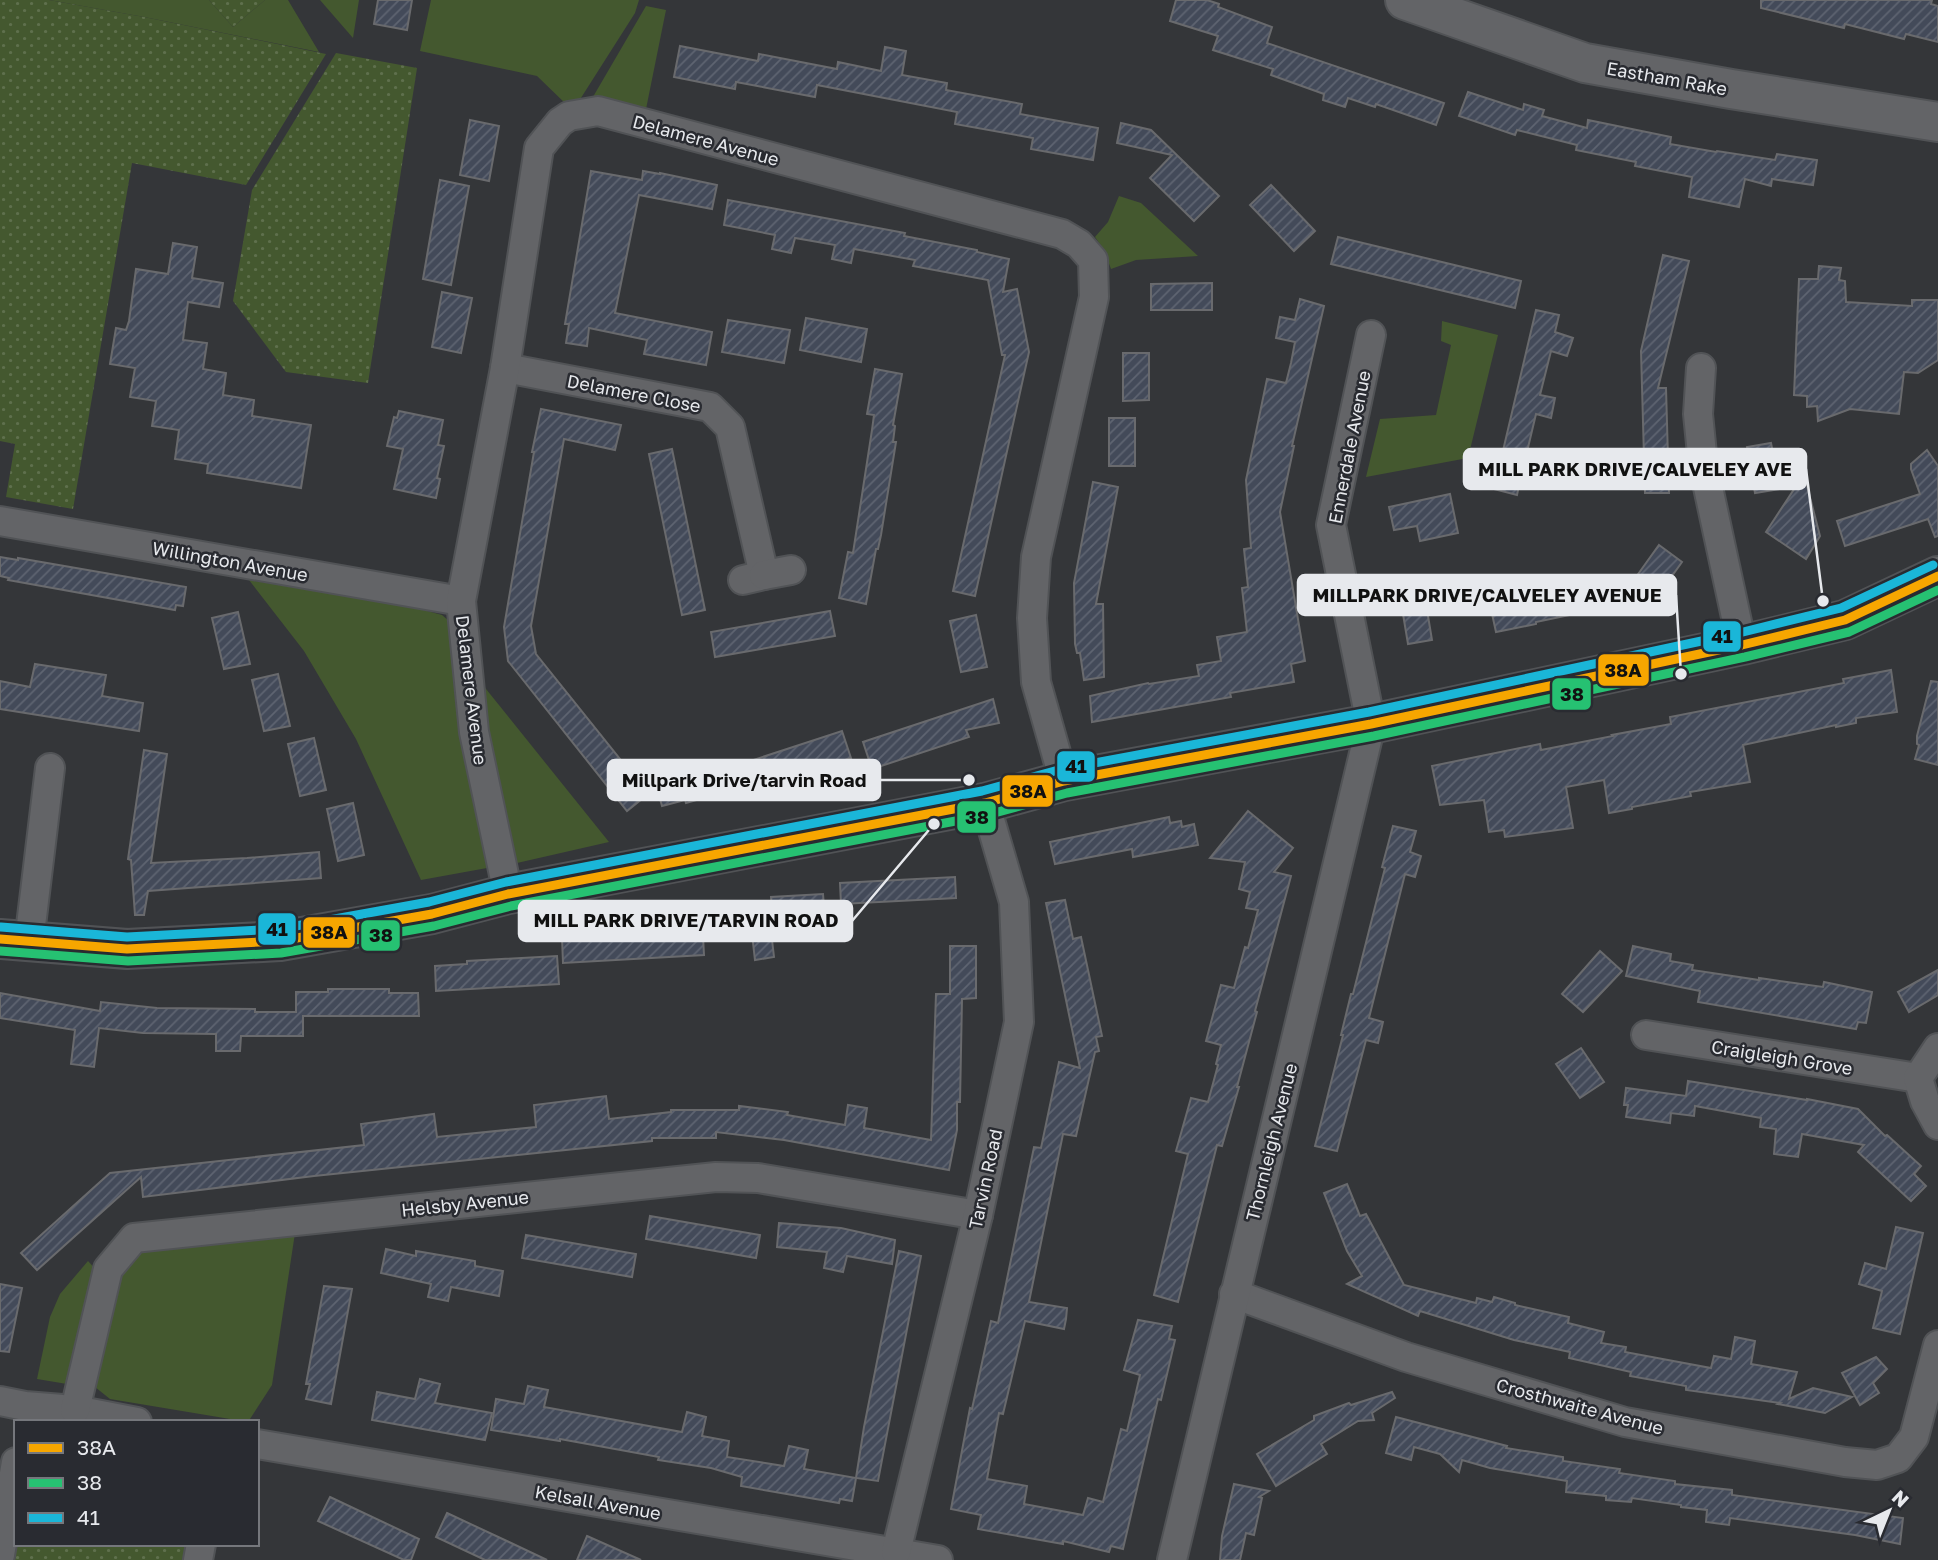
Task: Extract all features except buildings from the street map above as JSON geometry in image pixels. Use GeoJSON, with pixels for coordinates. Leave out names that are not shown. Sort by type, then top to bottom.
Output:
{"type":"FeatureCollection","features":[{"type":"Feature","properties":{"kind":"street","name":"Eastham Rake"},"geometry":{"type":"LineString","coordinates":[[1405,0],[1585,63],[1938,122]]}},
{"type":"Feature","properties":{"kind":"street","name":"Delamere Avenue"},"geometry":{"type":"LineString","coordinates":[[508,894],[474,732],[461,601],[505,368],[539,148],[560,122],[569,116],[598,111],[1062,234],[1079,244],[1093,260],[1094,297],[1035,557],[1031,618],[1036,682],[1064,782]]}},
{"type":"Feature","properties":{"kind":"street","name":"Ennerdale Avenue"},"geometry":{"type":"LineString","coordinates":[[1371,335],[1331,525],[1371,724]]}},
{"type":"Feature","properties":{"kind":"street","name":"Delamere Close"},"geometry":{"type":"LineString","coordinates":[[505,368],[710,407],[730,427],[766,575]]}},
{"type":"Feature","properties":{"kind":"street"},"geometry":{"type":"LineString","coordinates":[[1701,368],[1698,414],[1703,464],[1742,645]]}},
{"type":"Feature","properties":{"kind":"street","name":"Willington Avenue"},"geometry":{"type":"LineString","coordinates":[[0,522],[461,601]]}},
{"type":"Feature","properties":{"kind":"street"},"geometry":{"type":"LineString","coordinates":[[50,768],[14,941],[127,949],[280,941],[432,914],[508,894],[985,803],[1064,782],[1371,724],[1742,645],[1845,620],[1938,576]]}},
{"type":"Feature","properties":{"kind":"street","name":"Thornleigh Avenue"},"geometry":{"type":"LineString","coordinates":[[1172,1560],[1371,724]]}},
{"type":"Feature","properties":{"kind":"street","name":"Tarvin Road"},"geometry":{"type":"LineString","coordinates":[[896,1552],[978,1215],[1019,1022],[1014,902],[985,803]]}},
{"type":"Feature","properties":{"kind":"street","name":"Craigleigh Grove"},"geometry":{"type":"LineString","coordinates":[[1646,1035],[1918,1078]]}},
{"type":"Feature","properties":{"kind":"street"},"geometry":{"type":"LineString","coordinates":[[1938,1048],[1918,1078],[1925,1101],[1938,1125]]}},
{"type":"Feature","properties":{"kind":"street","name":"Helsby Avenue"},"geometry":{"type":"LineString","coordinates":[[75,1409],[108,1269],[134,1238],[716,1177],[758,1178],[978,1215]]}},
{"type":"Feature","properties":{"kind":"street","name":"Crosthwaite Avenue"},"geometry":{"type":"LineString","coordinates":[[1234,1294],[1406,1357],[1625,1422],[1845,1462],[1877,1465],[1898,1458],[1914,1437],[1938,1345]]}},
{"type":"Feature","properties":{"kind":"street"},"geometry":{"type":"LineString","coordinates":[[16,1409],[75,1409],[127,1420]]}},
{"type":"Feature","properties":{"kind":"street","name":"Kelsall Avenue"},"geometry":{"type":"LineString","coordinates":[[259,1444],[938,1560]]}},
{"type":"Feature","properties":{"kind":"street"},"geometry":{"type":"LineString","coordinates":[[0,1555],[14,1474]]}},
{"type":"Feature","properties":{"kind":"green space"},"geometry":{"type":"Polygon","coordinates":[[[0,0],[49,0],[326,54],[246,185],[132,163],[73,509],[6,497],[15,444],[0,441],[0,0]]]}},
{"type":"Feature","properties":{"kind":"green space"},"geometry":{"type":"Polygon","coordinates":[[[49,0],[209,0],[233,27],[265,0],[288,0],[319,52],[144,17],[49,0]]]}},
{"type":"Feature","properties":{"kind":"green space"},"geometry":{"type":"Polygon","coordinates":[[[209,0],[265,0],[233,27],[209,0]]]}},
{"type":"Feature","properties":{"kind":"green space"},"geometry":{"type":"Polygon","coordinates":[[[320,0],[359,0],[353,38],[320,0]]]}},
{"type":"Feature","properties":{"kind":"green space"},"geometry":{"type":"Polygon","coordinates":[[[431,0],[639,0],[635,13],[579,101],[568,106],[537,76],[420,51],[431,0]]]}},
{"type":"Feature","properties":{"kind":"green space"},"geometry":{"type":"Polygon","coordinates":[[[646,6],[666,10],[645,114],[590,102],[646,6]]]}},
{"type":"Feature","properties":{"kind":"green space"},"geometry":{"type":"Polygon","coordinates":[[[336,53],[417,68],[368,383],[286,372],[233,301],[252,190],[336,53]]]}},
{"type":"Feature","properties":{"kind":"green space"},"geometry":{"type":"Polygon","coordinates":[[[1119,196],[1141,203],[1198,256],[1136,260],[1111,269],[1104,250],[1095,237],[1108,222],[1119,196]]]}},
{"type":"Feature","properties":{"kind":"green space"},"geometry":{"type":"Polygon","coordinates":[[[1442,321],[1498,335],[1468,458],[1366,477],[1380,419],[1436,415],[1451,345],[1441,341],[1442,321]]]}},
{"type":"Feature","properties":{"kind":"green space"},"geometry":{"type":"Polygon","coordinates":[[[249,580],[420,609],[442,615],[449,621],[491,855],[487,868],[421,880],[356,739],[304,651],[249,580]]]}},
{"type":"Feature","properties":{"kind":"green space"},"geometry":{"type":"Polygon","coordinates":[[[478,679],[609,842],[517,863],[510,851],[478,679]]]}},
{"type":"Feature","properties":{"kind":"green space"},"geometry":{"type":"Polygon","coordinates":[[[295,1233],[272,1385],[249,1420],[110,1399],[95,1387],[120,1270],[140,1249],[295,1233]]]}},
{"type":"Feature","properties":{"kind":"green space"},"geometry":{"type":"Polygon","coordinates":[[[88,1261],[98,1272],[73,1385],[37,1379],[50,1317],[60,1294],[88,1261]]]}},
{"type":"Feature","properties":{"kind":"green space"},"geometry":{"type":"Polygon","coordinates":[[[15,1546],[191,1546],[188,1560],[9,1560],[15,1546]]]}},
{"type":"Feature","properties":{"kind":"transit line","name":"41"},"geometry":{"type":"LineString","coordinates":[[1,927],[127,937],[279,929],[429,902],[506,882],[982,791],[1062,769],[1369,712],[1739,633],[1841,608],[1933,565]]}},
{"type":"Feature","properties":{"kind":"transit line","name":"38A"},"geometry":{"type":"LineString","coordinates":[[0,939],[127,949],[280,941],[432,914],[508,894],[985,803],[1064,781],[1371,724],[1742,645],[1845,620],[1938,576]]}},
{"type":"Feature","properties":{"kind":"transit line","name":"38"},"geometry":{"type":"LineString","coordinates":[[0,951],[128,961],[281,953],[434,926],[511,906],[987,815],[1067,793],[1374,736],[1745,657],[1849,632],[1938,590]]}},
{"type":"Feature","properties":{"kind":"place","name":"MILL PARK DRIVE/CALVELEY AVE"},"geometry":{"type":"Point","coordinates":[1823,601]}},
{"type":"Feature","properties":{"kind":"place","name":"MILLPARK DRIVE/CALVELEY AVENUE"},"geometry":{"type":"Point","coordinates":[1681,674]}},
{"type":"Feature","properties":{"kind":"place","name":"Millpark Drive/tarvin Road"},"geometry":{"type":"Point","coordinates":[969,780]}},
{"type":"Feature","properties":{"kind":"place","name":"MILL PARK DRIVE/TARVIN ROAD"},"geometry":{"type":"Point","coordinates":[934,824]}}]}
